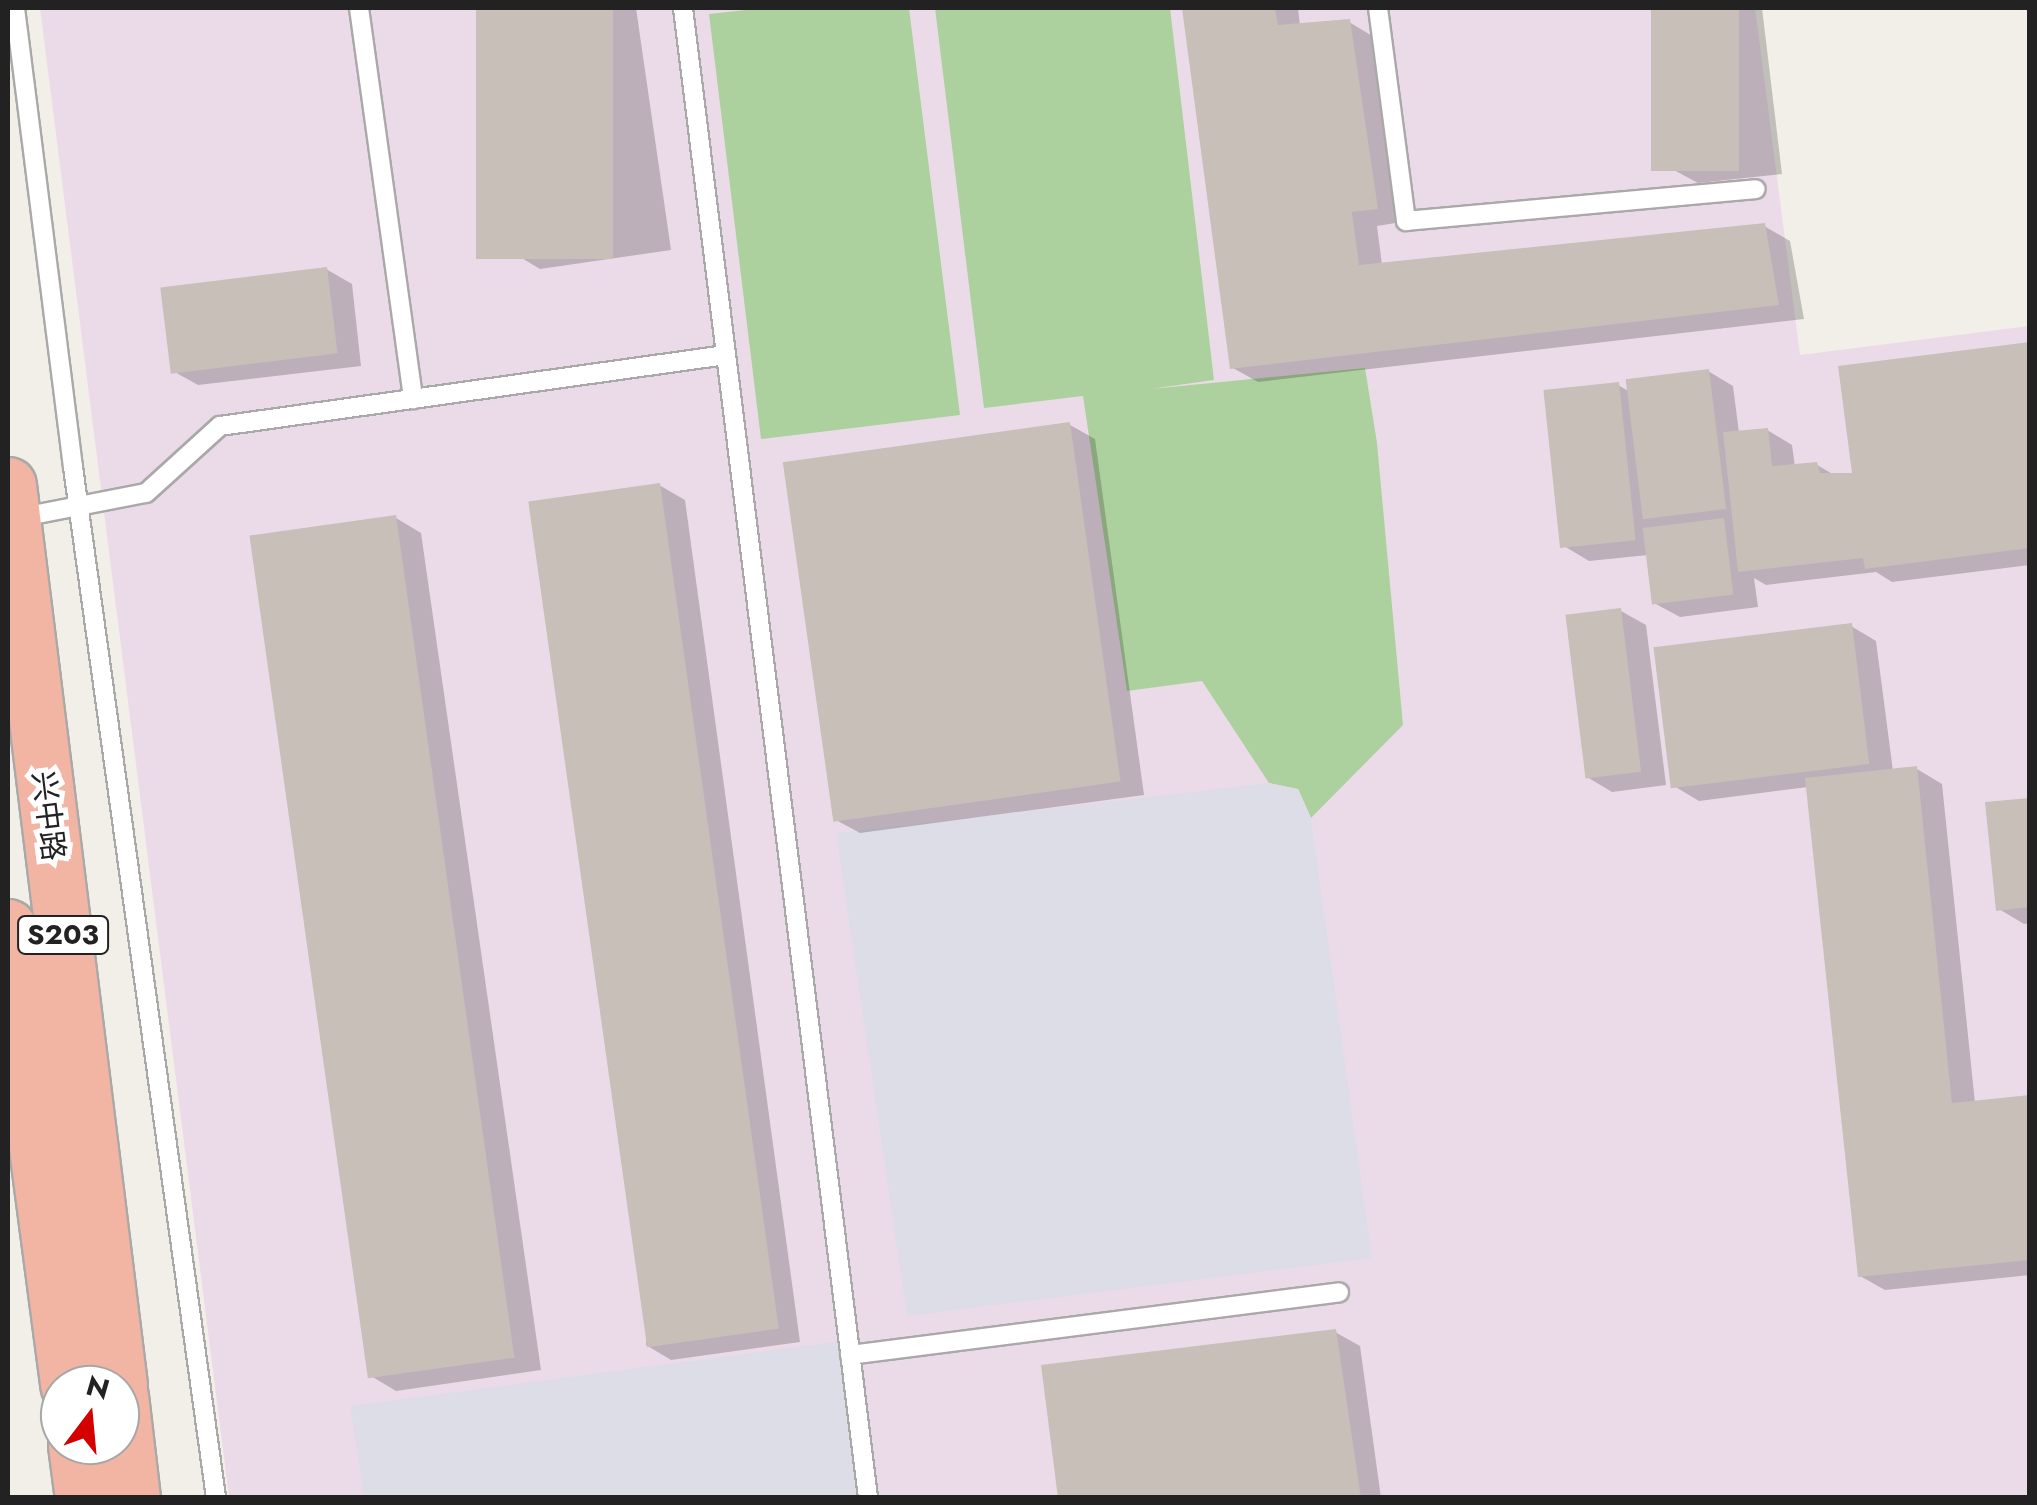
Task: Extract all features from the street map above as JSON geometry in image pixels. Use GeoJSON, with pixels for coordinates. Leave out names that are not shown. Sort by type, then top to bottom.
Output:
{"type":"FeatureCollection","features":[{"type":"Feature","properties":{"kind":"highway","name":"兴中路"},"geometry":{"type":"LineString","coordinates":[[10,502],[116,1365]]}},
{"type":"Feature","properties":{"kind":"highway","name":"S203"},"geometry":{"type":"LineString","coordinates":[[8,927],[65,1365]]}},
{"type":"Feature","properties":{"kind":"highway"},"geometry":{"type":"LineString","coordinates":[[79,1465],[83,1498]]}},
{"type":"Feature","properties":{"kind":"highway"},"geometry":{"type":"LineString","coordinates":[[128,1465],[132,1498]]}},
{"type":"Feature","properties":{"kind":"lane"},"geometry":{"type":"LineString","coordinates":[[15,8],[79,506],[216,1498]]}},
{"type":"Feature","properties":{"kind":"lane"},"geometry":{"type":"LineString","coordinates":[[359,8],[413,399]]}},
{"type":"Feature","properties":{"kind":"lane"},"geometry":{"type":"LineString","coordinates":[[684,8],[868,1498]]}},
{"type":"Feature","properties":{"kind":"lane"},"geometry":{"type":"LineString","coordinates":[[1378,8],[1406,221],[1756,189]]}},
{"type":"Feature","properties":{"kind":"lane"},"geometry":{"type":"LineString","coordinates":[[10,502],[79,506],[146,493],[220,426],[726,354]]}},
{"type":"Feature","properties":{"kind":"lane"},"geometry":{"type":"LineString","coordinates":[[850,1355],[1338,1292]]}},
{"type":"Feature","properties":{"kind":"shaded area"},"geometry":{"type":"Polygon","coordinates":[[[40,8],[1755,8],[1800,355],[2029,326],[2029,1497],[229,1497],[40,8]]]}},
{"type":"Feature","properties":{"kind":"shaded area"},"geometry":{"type":"Polygon","coordinates":[[[1268,783],[1298,789],[1311,818],[1372,1258],[907,1316],[836,833],[1268,783]]]}},
{"type":"Feature","properties":{"kind":"shaded area"},"geometry":{"type":"Polygon","coordinates":[[[848,1340],[868,1497],[364,1497],[350,1406],[848,1340]]]}},
{"type":"Feature","properties":{"kind":"green space"},"geometry":{"type":"Polygon","coordinates":[[[764,8],[909,8],[960,415],[761,439],[709,14],[764,8]]]}},
{"type":"Feature","properties":{"kind":"green space"},"geometry":{"type":"Polygon","coordinates":[[[935,8],[1170,8],[1214,380],[1150,389],[1365,368],[1377,443],[1403,725],[1311,818],[1298,789],[1269,783],[1202,681],[1127,691],[1083,396],[984,408],[935,8]]]}},
{"type":"Feature","properties":{"kind":"building"},"geometry":{"type":"Polygon","coordinates":[[[476,8],[613,8],[613,259],[476,259],[476,8]]]}},
{"type":"Feature","properties":{"kind":"building"},"geometry":{"type":"Polygon","coordinates":[[[1182,8],[1275,8],[1278,25],[1350,19],[1378,209],[1352,212],[1359,265],[1765,223],[1779,305],[1230,369],[1182,8]]]}},
{"type":"Feature","properties":{"kind":"building"},"geometry":{"type":"Polygon","coordinates":[[[1651,8],[1739,8],[1739,171],[1651,171],[1651,8]]]}},
{"type":"Feature","properties":{"kind":"building"},"geometry":{"type":"Polygon","coordinates":[[[327,267],[338,353],[171,374],[160,287],[327,267]]]}},
{"type":"Feature","properties":{"kind":"building"},"geometry":{"type":"Polygon","coordinates":[[[2030,342],[2030,548],[1865,569],[1863,558],[1738,572],[1723,432],[1768,428],[1772,466],[1817,462],[1820,473],[1852,473],[1838,366],[2030,342]]]}},
{"type":"Feature","properties":{"kind":"building"},"geometry":{"type":"Polygon","coordinates":[[[1709,369],[1726,509],[1643,519],[1626,379],[1709,369]]]}},
{"type":"Feature","properties":{"kind":"building"},"geometry":{"type":"Polygon","coordinates":[[[1619,382],[1636,540],[1560,548],[1543,390],[1619,382]]]}},
{"type":"Feature","properties":{"kind":"building"},"geometry":{"type":"Polygon","coordinates":[[[1070,422],[1121,781],[833,822],[783,462],[1070,422]]]}},
{"type":"Feature","properties":{"kind":"building"},"geometry":{"type":"Polygon","coordinates":[[[660,483],[779,1329],[647,1347],[528,502],[660,483]]]}},
{"type":"Feature","properties":{"kind":"building"},"geometry":{"type":"Polygon","coordinates":[[[396,515],[514,1358],[368,1378],[249,536],[396,515]]]}},
{"type":"Feature","properties":{"kind":"building"},"geometry":{"type":"Polygon","coordinates":[[[1724,518],[1733,594],[1652,604],[1643,528],[1724,518]]]}},
{"type":"Feature","properties":{"kind":"building"},"geometry":{"type":"Polygon","coordinates":[[[1621,608],[1641,772],[1586,779],[1565,615],[1621,608]]]}},
{"type":"Feature","properties":{"kind":"building"},"geometry":{"type":"Polygon","coordinates":[[[1852,623],[1869,764],[1671,788],[1653,647],[1852,623]]]}},
{"type":"Feature","properties":{"kind":"building"},"geometry":{"type":"Polygon","coordinates":[[[1917,766],[1952,1103],[2030,1095],[2030,1260],[1858,1277],[1805,778],[1917,766]]]}},
{"type":"Feature","properties":{"kind":"building"},"geometry":{"type":"Polygon","coordinates":[[[2030,798],[2030,907],[1996,911],[1985,802],[2030,798]]]}},
{"type":"Feature","properties":{"kind":"building"},"geometry":{"type":"Polygon","coordinates":[[[1336,1329],[1361,1498],[1058,1498],[1041,1365],[1336,1329]]]}}]}
